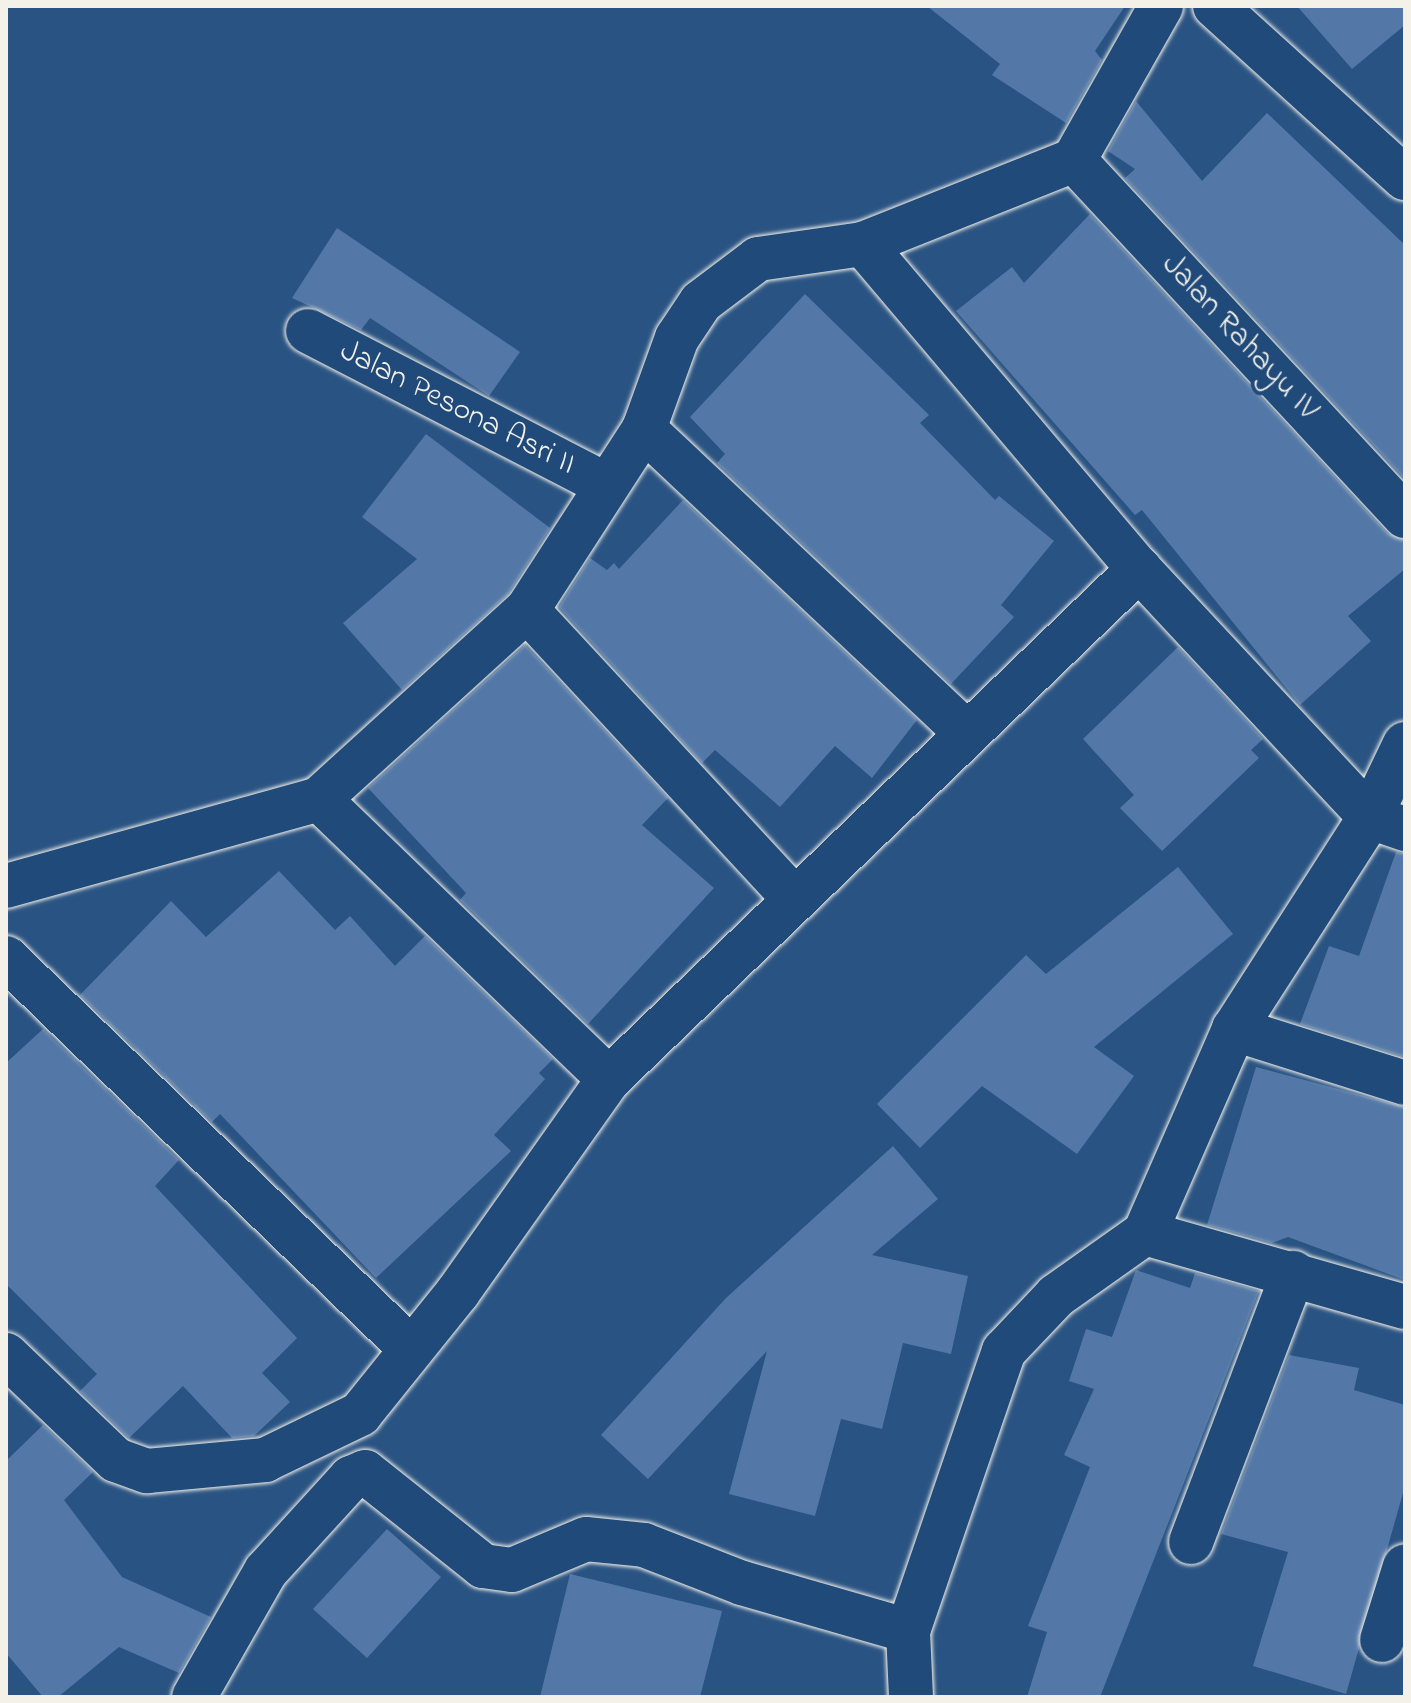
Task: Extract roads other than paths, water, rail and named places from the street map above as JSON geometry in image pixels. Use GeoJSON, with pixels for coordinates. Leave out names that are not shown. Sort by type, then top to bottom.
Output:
{"type":"FeatureCollection","features":[{"type":"Feature","properties":{"kind":"street"},"geometry":{"type":"LineString","coordinates":[[6,886],[319,799],[527,610],[644,429],[677,338],[701,302],[734,272],[789,250],[863,244],[1074,160],[1161,6]]}},
{"type":"Feature","properties":{"kind":"street"},"geometry":{"type":"LineString","coordinates":[[1215,6],[1405,178]]}},
{"type":"Feature","properties":{"kind":"street","name":"Jalan Rahayu IV"},"geometry":{"type":"LineString","coordinates":[[1074,160],[1405,516]]}},
{"type":"Feature","properties":{"kind":"street"},"geometry":{"type":"LineString","coordinates":[[863,244],[1139,569],[1387,823]]}},
{"type":"Feature","properties":{"kind":"street","name":"Jalan Pesona Asri II"},"geometry":{"type":"LineString","coordinates":[[308,331],[606,485]]}},
{"type":"Feature","properties":{"kind":"street"},"geometry":{"type":"LineString","coordinates":[[644,429],[967,733]]}},
{"type":"Feature","properties":{"kind":"street"},"geometry":{"type":"LineString","coordinates":[[6,1355],[116,1460],[147,1471],[188,1472],[265,1460],[360,1414],[609,1079],[792,896],[1139,569]]}},
{"type":"Feature","properties":{"kind":"street"},"geometry":{"type":"LineString","coordinates":[[527,610],[792,896]]}},
{"type":"Feature","properties":{"kind":"street"},"geometry":{"type":"LineString","coordinates":[[911,1697],[908,1631],[1004,1351],[1056,1296],[1145,1233],[1234,1029],[1387,823],[1405,744]]}},
{"type":"Feature","properties":{"kind":"street"},"geometry":{"type":"LineString","coordinates":[[319,799],[609,1079]]}},
{"type":"Feature","properties":{"kind":"street"},"geometry":{"type":"LineString","coordinates":[[6,958],[410,1348]]}},
{"type":"Feature","properties":{"kind":"street"},"geometry":{"type":"LineString","coordinates":[[1234,1029],[1405,1083]]}},
{"type":"Feature","properties":{"kind":"street"},"geometry":{"type":"LineString","coordinates":[[1145,1233],[1405,1307]]}},
{"type":"Feature","properties":{"kind":"street"},"geometry":{"type":"LineString","coordinates":[[1191,1542],[1293,1273]]}},
{"type":"Feature","properties":{"kind":"street"},"geometry":{"type":"LineString","coordinates":[[194,1697],[266,1571],[351,1478],[365,1472],[483,1566],[512,1570],[586,1539],[644,1545],[742,1583],[908,1631]]}},
{"type":"Feature","properties":{"kind":"street"},"geometry":{"type":"LineString","coordinates":[[1382,1640],[1405,1566]]}}]}
